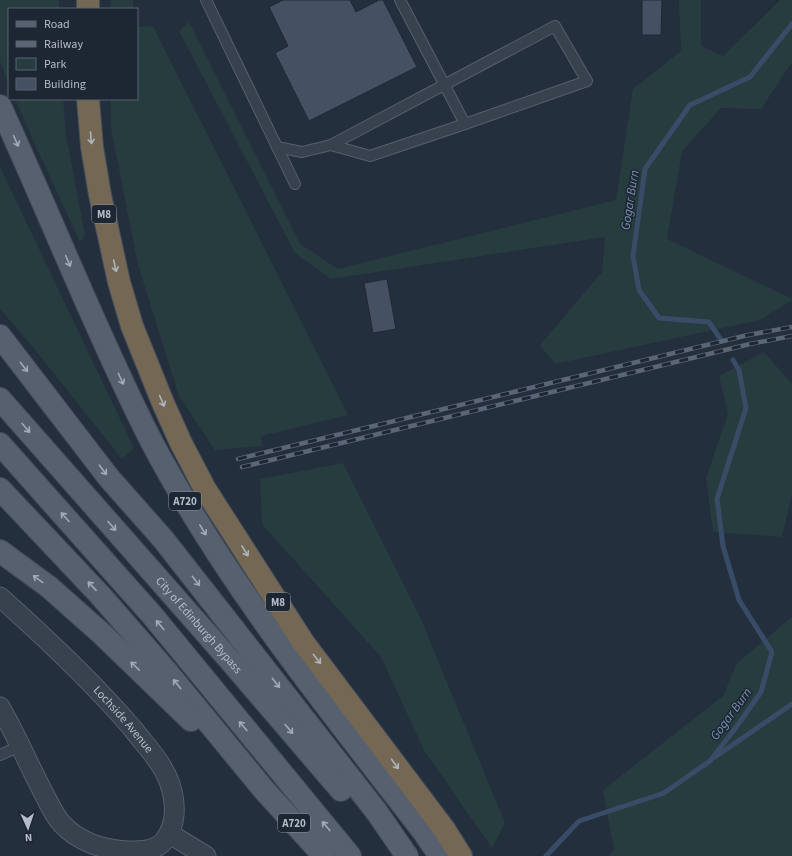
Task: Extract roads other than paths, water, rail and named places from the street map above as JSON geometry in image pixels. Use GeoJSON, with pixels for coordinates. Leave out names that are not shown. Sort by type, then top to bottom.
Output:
{"type":"FeatureCollection","features":[{"type":"Feature","properties":{"kind":"highway","name":"M8"},"geometry":{"type":"LineString","coordinates":[[88,100],[92,147],[100,195],[119,282],[132,326],[181,443],[205,489],[303,642],[444,829],[461,856]]}},
{"type":"Feature","properties":{"kind":"main road","name":"A720"},"geometry":{"type":"LineString","coordinates":[[0,106],[42,198],[95,322],[165,467],[201,527],[255,610],[423,831],[440,856]]}},
{"type":"Feature","properties":{"kind":"main road"},"geometry":{"type":"LineString","coordinates":[[0,336],[109,478],[163,539],[199,584],[376,811],[407,856]]}},
{"type":"Feature","properties":{"kind":"main road","name":"City of Edinburgh Bypass"},"geometry":{"type":"LineString","coordinates":[[0,399],[228,658],[363,817],[392,856]]}},
{"type":"Feature","properties":{"kind":"main road","name":"A720"},"geometry":{"type":"LineString","coordinates":[[0,444],[152,615],[350,856]]}},
{"type":"Feature","properties":{"kind":"main road","name":"A720"},"geometry":{"type":"LineString","coordinates":[[0,490],[46,536],[110,606],[167,672],[264,790],[324,856]]}},
{"type":"Feature","properties":{"kind":"main road","name":"A720"},"geometry":{"type":"LineString","coordinates":[[0,551],[49,587],[102,634],[264,790]]}},
{"type":"Feature","properties":{"kind":"street","name":"Lochside Avenue"},"geometry":{"type":"LineString","coordinates":[[0,597],[37,630],[79,671],[112,705],[150,751],[170,783],[175,802],[174,818],[170,834]]}},
{"type":"Feature","properties":{"kind":"street"},"geometry":{"type":"LineString","coordinates":[[0,707],[48,801],[62,823],[75,835],[93,844],[113,850],[130,851],[147,850],[160,846],[170,834],[206,856]]}},
{"type":"Feature","properties":{"kind":"lane"},"geometry":{"type":"LineString","coordinates":[[206,0],[295,184]]}},
{"type":"Feature","properties":{"kind":"lane"},"geometry":{"type":"LineString","coordinates":[[400,0],[465,124]]}},
{"type":"Feature","properties":{"kind":"lane"},"geometry":{"type":"LineString","coordinates":[[277,147],[302,152],[331,145],[555,26],[587,81],[370,156],[331,145]]}},
{"type":"Feature","properties":{"kind":"lane"},"geometry":{"type":"LineString","coordinates":[[0,755],[20,746]]}},
{"type":"Feature","properties":{"kind":"waterway","name":"Gogar Burn"},"geometry":{"type":"LineString","coordinates":[[721,340],[709,322],[659,318],[639,290],[633,256],[645,169],[690,105],[750,77],[792,24]]}},
{"type":"Feature","properties":{"kind":"waterway","name":"Gogar Burn"},"geometry":{"type":"LineString","coordinates":[[546,856],[579,821],[664,793],[710,761],[761,692],[772,652],[739,600],[723,546],[717,499],[746,408],[739,370],[733,360]]}},
{"type":"Feature","properties":{"kind":"waterway"},"geometry":{"type":"LineString","coordinates":[[715,757],[792,704]]}},
{"type":"Feature","properties":{"kind":"railway"},"geometry":{"type":"LineString","coordinates":[[238,459],[748,335],[792,327]]}},
{"type":"Feature","properties":{"kind":"railway"},"geometry":{"type":"LineString","coordinates":[[242,467],[750,344],[792,336]]}}]}
